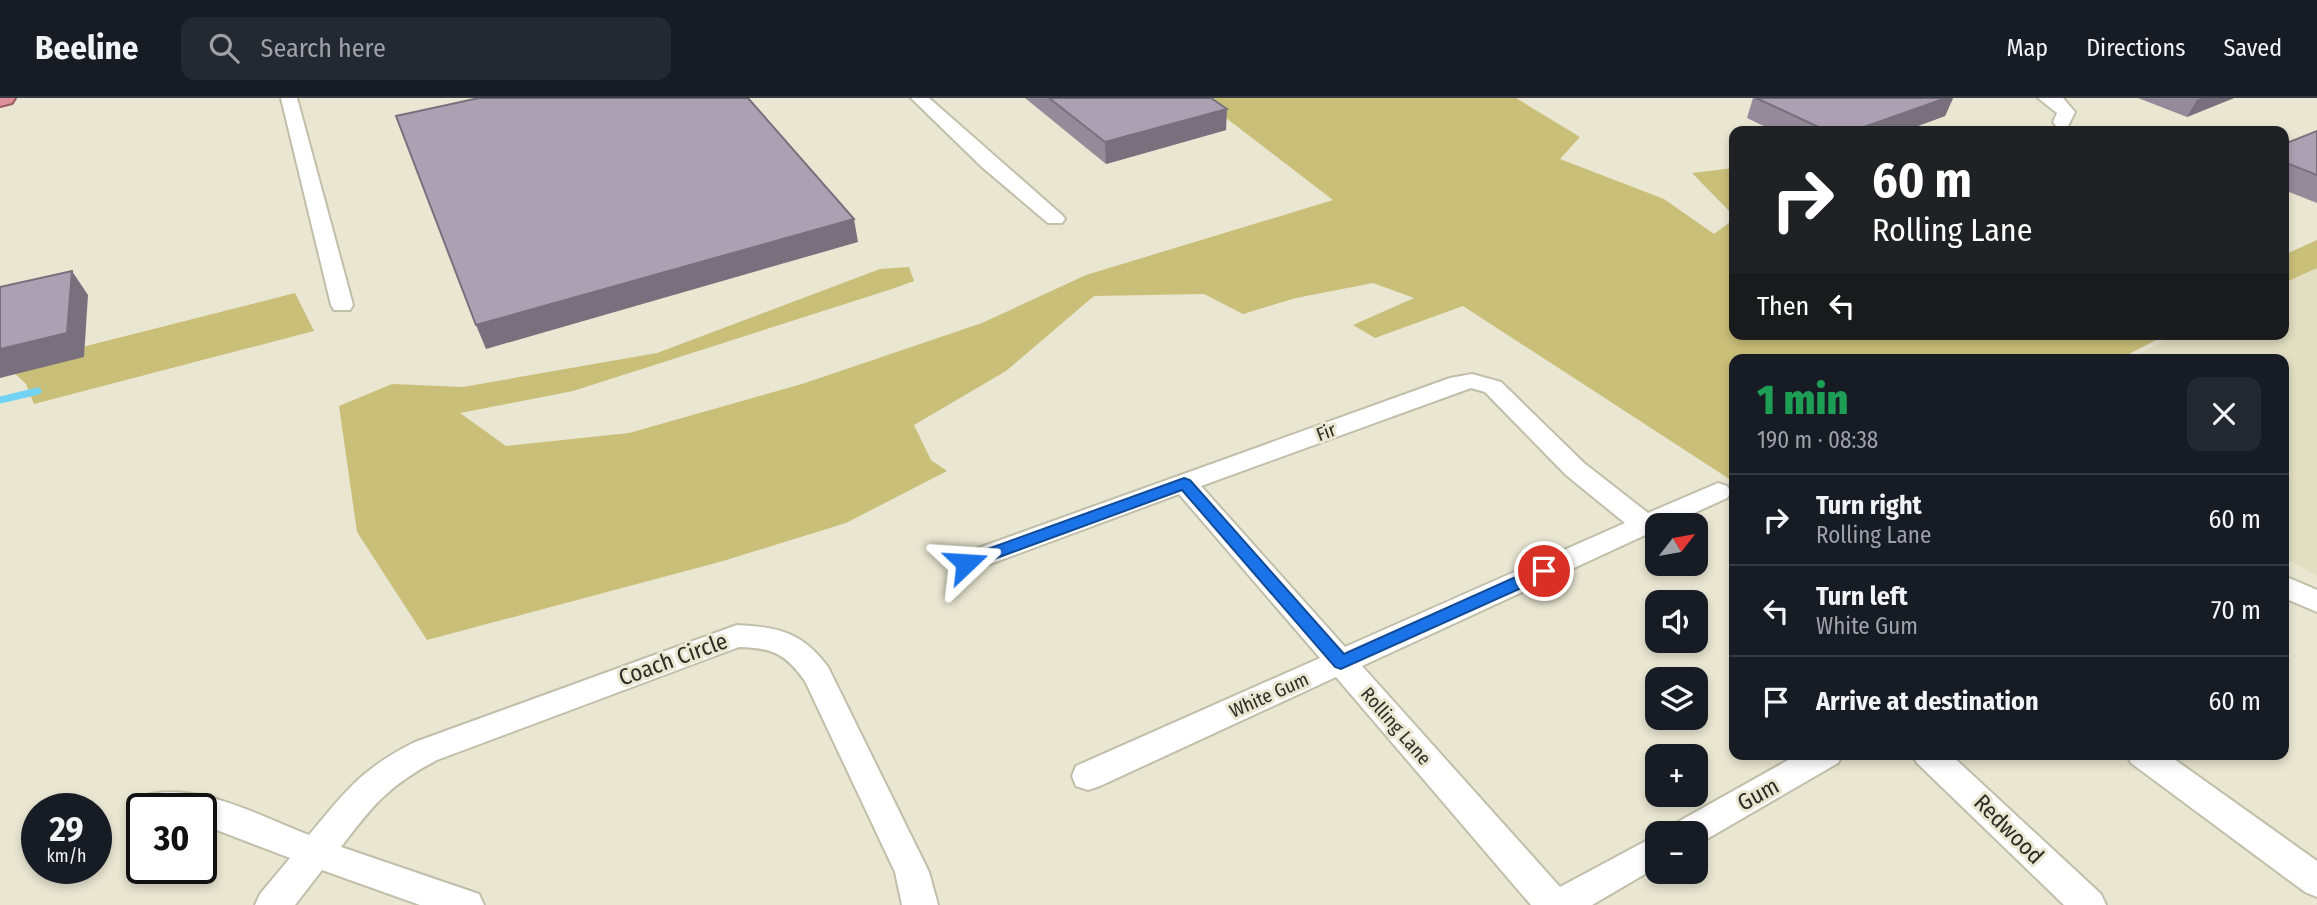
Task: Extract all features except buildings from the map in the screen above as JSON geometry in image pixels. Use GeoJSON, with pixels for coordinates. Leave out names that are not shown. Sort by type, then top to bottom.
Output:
{"type":"FeatureCollection","features":[{"type":"Feature","properties":{"kind":"street"},"geometry":{"type":"LineString","coordinates":[[289,98],[342,305]]}},
{"type":"Feature","properties":{"kind":"street"},"geometry":{"type":"LineString","coordinates":[[919,98],[990,164],[1055,219]]}},
{"type":"Feature","properties":{"kind":"street"},"geometry":{"type":"LineString","coordinates":[[2046,98],[2057,102],[2066,113],[2062,122]]}},
{"type":"Feature","properties":{"kind":"street","name":"Fir"},"geometry":{"type":"LineString","coordinates":[[966,563],[1458,383],[1472,381],[1493,387],[1575,469],[1645,524]]}},
{"type":"Feature","properties":{"kind":"street","name":"Rolling Lane"},"geometry":{"type":"LineString","coordinates":[[1184,484],[1553,905]]}},
{"type":"Feature","properties":{"kind":"street","name":"White Gum"},"geometry":{"type":"LineString","coordinates":[[1672,513],[1718,492]]}},
{"type":"Feature","properties":{"kind":"street","name":"White Gum"},"geometry":{"type":"LineString","coordinates":[[1088,776],[1645,525]]}},
{"type":"Feature","properties":{"kind":"street"},"geometry":{"type":"LineString","coordinates":[[2289,589],[2317,603]]}},
{"type":"Feature","properties":{"kind":"street","name":"Coach Circle"},"geometry":{"type":"LineString","coordinates":[[273,905],[367,789],[393,768],[426,751],[737,636],[764,637],[785,642],[802,653],[817,675],[912,872],[920,905]]}},
{"type":"Feature","properties":{"kind":"street","name":"Gum"},"geometry":{"type":"LineString","coordinates":[[1708,822],[1816,760]]}},
{"type":"Feature","properties":{"kind":"street","name":"Redwood"},"geometry":{"type":"LineString","coordinates":[[1935,760],[2088,905]]}},
{"type":"Feature","properties":{"kind":"street"},"geometry":{"type":"LineString","coordinates":[[2150,760],[2317,881]]}},
{"type":"Feature","properties":{"kind":"street"},"geometry":{"type":"LineString","coordinates":[[217,815],[315,853],[466,905]]}},
{"type":"Feature","properties":{"kind":"street"},"geometry":{"type":"LineString","coordinates":[[1560,905],[1645,857]]}},
{"type":"Feature","properties":{"kind":"shaded area"},"geometry":{"type":"Polygon","coordinates":[[[1200,98],[1516,98],[1580,137],[1560,159],[1664,199],[1714,234],[1729,223],[1729,340],[2156,340],[2129,354],[1729,354],[1729,479],[1463,306],[1375,338],[1353,325],[1414,298],[1373,283],[1296,298],[1243,314],[1204,294],[1094,296],[1006,371],[914,425],[931,460],[947,471],[846,523],[723,561],[427,640],[357,532],[339,406],[392,384],[463,387],[657,353],[880,269],[909,267],[914,281],[895,288],[573,391],[460,413],[506,446],[629,433],[802,384],[982,323],[1086,275],[1333,200],[1200,98]]]}},
{"type":"Feature","properties":{"kind":"shaded area"},"geometry":{"type":"Polygon","coordinates":[[[1729,169],[1729,211],[1692,173],[1729,169]]]}},
{"type":"Feature","properties":{"kind":"shaded area"},"geometry":{"type":"Polygon","coordinates":[[[2317,240],[2317,268],[2289,281],[2289,253],[2317,240]]]}},
{"type":"Feature","properties":{"kind":"shaded area"},"geometry":{"type":"Polygon","coordinates":[[[2317,264],[2317,576],[2289,560],[2289,354],[2139,354],[2166,340],[2289,340],[2289,278],[2317,264]]]}},
{"type":"Feature","properties":{"kind":"shaded area"},"geometry":{"type":"Polygon","coordinates":[[[295,293],[314,331],[34,404],[26,384],[7,366],[295,293]]]}},
{"type":"Feature","properties":{"kind":"waterway"},"geometry":{"type":"LineString","coordinates":[[0,400],[38,391]]}},
{"type":"Feature","properties":{"kind":"route"},"geometry":{"type":"LineString","coordinates":[[966,563],[1184,484],[1341,663],[1544,571]]}}]}
